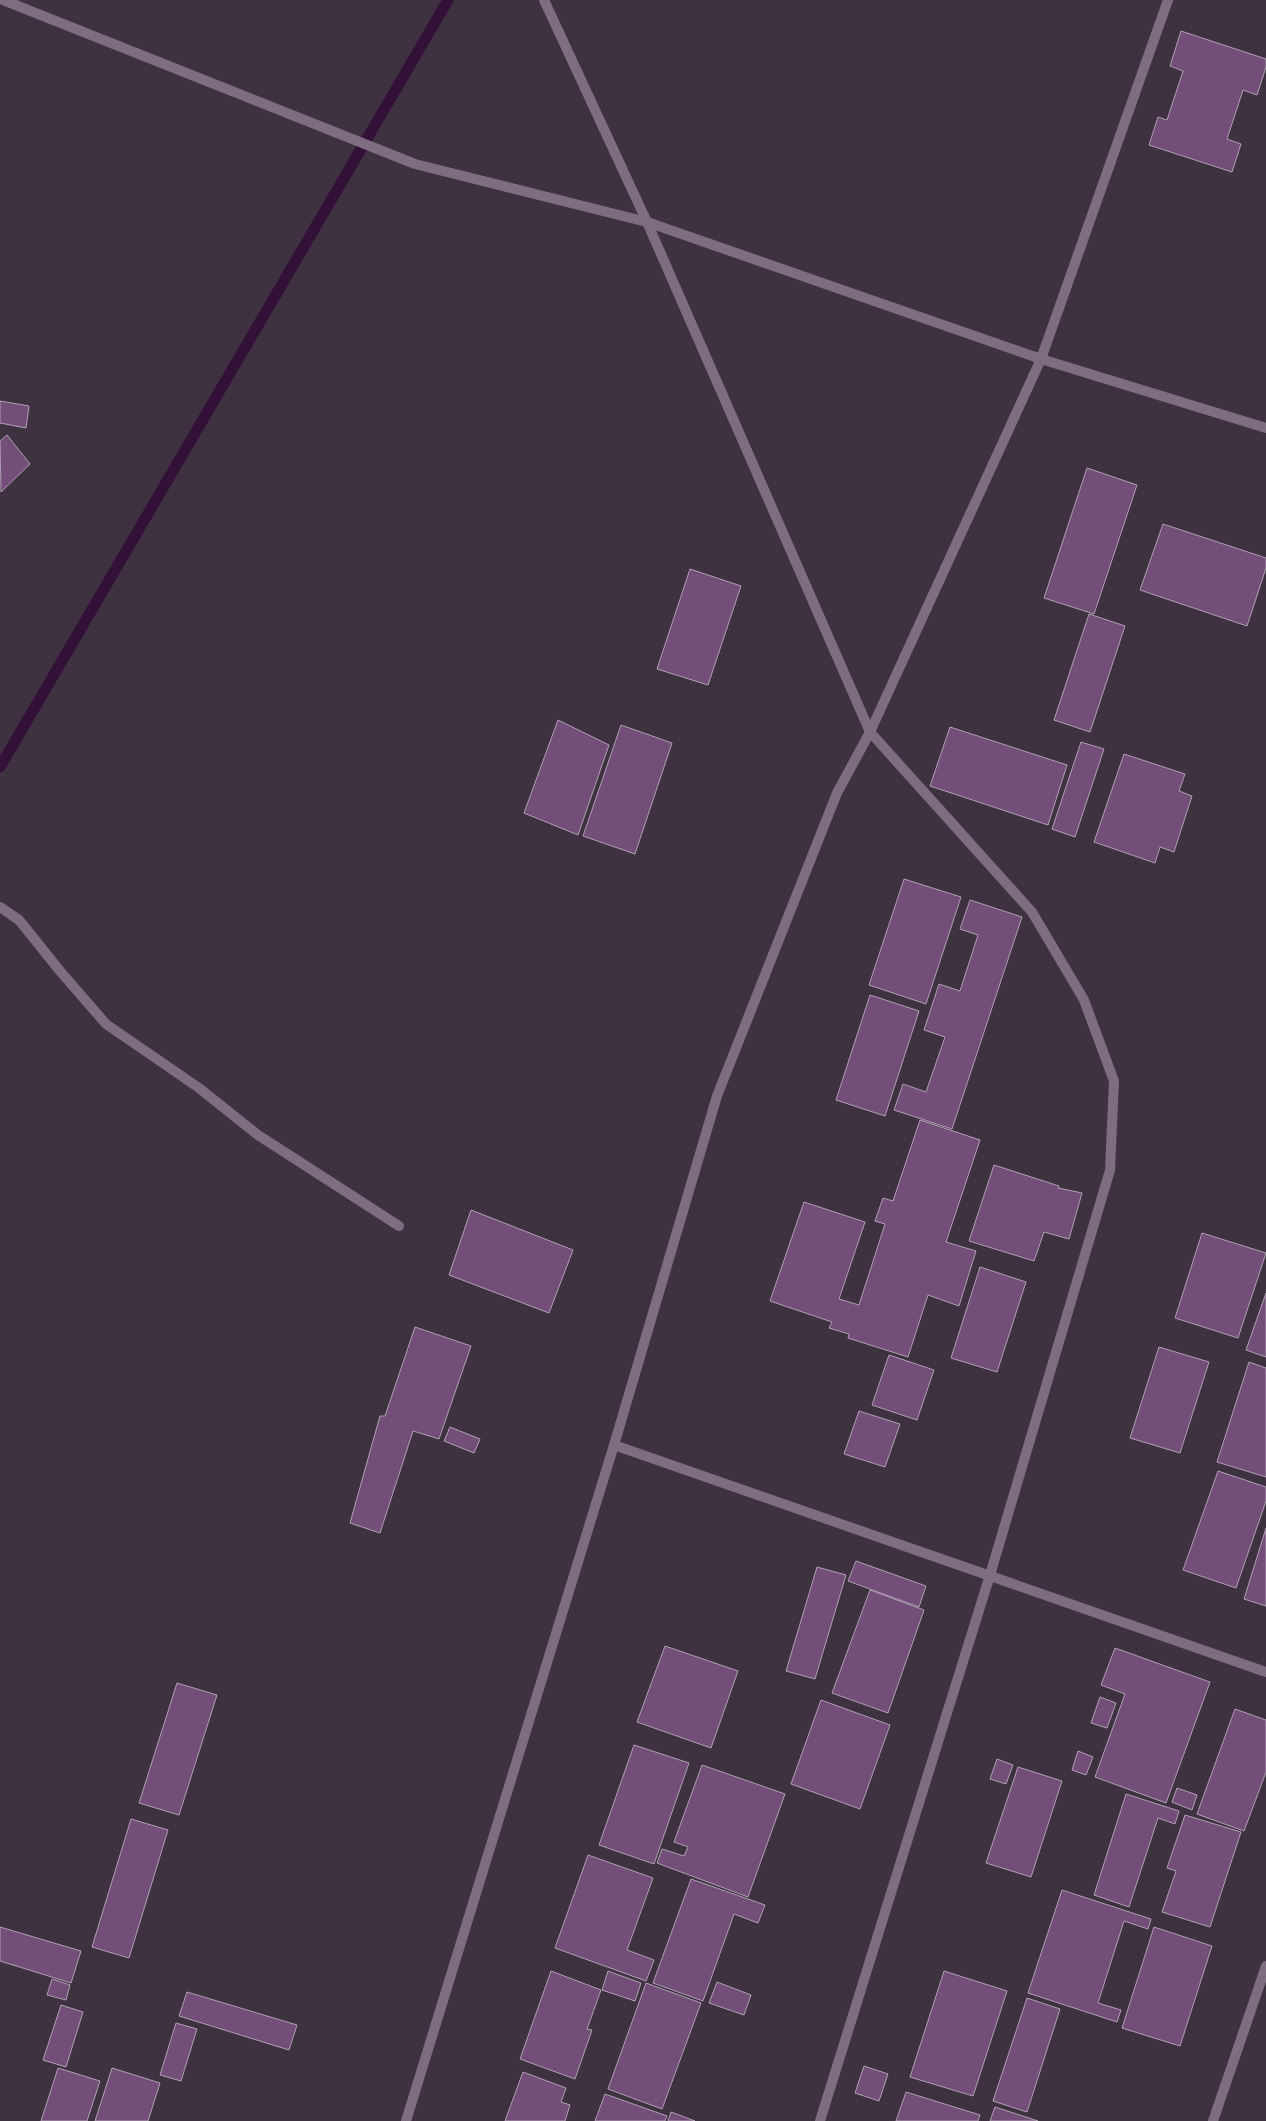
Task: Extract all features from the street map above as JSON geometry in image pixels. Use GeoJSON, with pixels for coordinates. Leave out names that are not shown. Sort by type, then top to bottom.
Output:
{"type":"FeatureCollection","features":[{"type":"Feature","properties":{"kind":"street"},"geometry":{"type":"LineString","coordinates":[[3,0],[415,164],[647,222],[1041,358],[1266,428]]}},
{"type":"Feature","properties":{"kind":"street"},"geometry":{"type":"LineString","coordinates":[[544,0],[647,222],[870,732],[1032,912],[1084,1000],[1114,1081],[1110,1170],[990,1575],[820,2121]]}},
{"type":"Feature","properties":{"kind":"street"},"geometry":{"type":"LineString","coordinates":[[406,2121],[614,1445],[717,1096],[836,793],[870,732],[1041,358],[1168,0]]}},
{"type":"Feature","properties":{"kind":"street"},"geometry":{"type":"LineString","coordinates":[[0,907],[19,920],[60,972],[106,1024],[199,1088],[258,1135],[399,1226]]}},
{"type":"Feature","properties":{"kind":"street"},"geometry":{"type":"LineString","coordinates":[[614,1445],[1266,1672]]}},
{"type":"Feature","properties":{"kind":"street"},"geometry":{"type":"LineString","coordinates":[[1213,2121],[1266,1966]]}},
{"type":"Feature","properties":{"kind":"building"},"geometry":{"type":"Polygon","coordinates":[[[1181,31],[1266,59],[1266,67],[1257,95],[1243,90],[1227,139],[1241,144],[1232,172],[1149,145],[1158,117],[1167,120],[1183,71],[1170,66],[1181,31]]]}},
{"type":"Feature","properties":{"kind":"building"},"geometry":{"type":"Polygon","coordinates":[[[0,401],[29,406],[26,428],[0,423],[0,401]]]}},
{"type":"Feature","properties":{"kind":"building"},"geometry":{"type":"Polygon","coordinates":[[[7,435],[30,464],[1,492],[0,441],[7,435]]]}},
{"type":"Feature","properties":{"kind":"building"},"geometry":{"type":"Polygon","coordinates":[[[1087,468],[1137,485],[1094,614],[1044,598],[1087,468]]]}},
{"type":"Feature","properties":{"kind":"building"},"geometry":{"type":"Polygon","coordinates":[[[1163,524],[1266,558],[1266,568],[1247,626],[1140,590],[1163,524]]]}},
{"type":"Feature","properties":{"kind":"building"},"geometry":{"type":"Polygon","coordinates":[[[690,569],[741,586],[708,685],[657,669],[690,569]]]}},
{"type":"Feature","properties":{"kind":"building"},"geometry":{"type":"Polygon","coordinates":[[[1089,614],[1125,626],[1090,732],[1054,720],[1089,614]]]}},
{"type":"Feature","properties":{"kind":"building"},"geometry":{"type":"Polygon","coordinates":[[[558,720],[609,745],[578,835],[524,813],[558,720]]]}},
{"type":"Feature","properties":{"kind":"building"},"geometry":{"type":"Polygon","coordinates":[[[621,725],[672,743],[635,854],[583,836],[621,725]]]}},
{"type":"Feature","properties":{"kind":"building"},"geometry":{"type":"Polygon","coordinates":[[[950,727],[1067,765],[1048,825],[930,786],[950,727]]]}},
{"type":"Feature","properties":{"kind":"building"},"geometry":{"type":"Polygon","coordinates":[[[1081,742],[1104,749],[1075,837],[1052,829],[1081,742]]]}},
{"type":"Feature","properties":{"kind":"building"},"geometry":{"type":"Polygon","coordinates":[[[1124,754],[1185,774],[1179,791],[1192,796],[1174,852],[1160,847],[1155,863],[1094,842],[1124,754]]]}},
{"type":"Feature","properties":{"kind":"building"},"geometry":{"type":"Polygon","coordinates":[[[904,879],[961,897],[926,1004],[869,985],[904,879]]]}},
{"type":"Feature","properties":{"kind":"building"},"geometry":{"type":"Polygon","coordinates":[[[970,900],[1022,917],[952,1129],[894,1110],[903,1084],[926,1092],[945,1037],[924,1030],[939,984],[960,991],[978,935],[960,929],[970,900]]]}},
{"type":"Feature","properties":{"kind":"building"},"geometry":{"type":"Polygon","coordinates":[[[870,995],[919,1011],[885,1116],[836,1100],[870,995]]]}},
{"type":"Feature","properties":{"kind":"building"},"geometry":{"type":"Polygon","coordinates":[[[920,1120],[980,1140],[946,1242],[976,1251],[959,1306],[928,1295],[908,1357],[848,1338],[849,1334],[829,1328],[832,1322],[770,1301],[804,1202],[865,1222],[839,1299],[859,1305],[885,1224],[875,1221],[883,1198],[893,1201],[920,1120]]]}},
{"type":"Feature","properties":{"kind":"building"},"geometry":{"type":"Polygon","coordinates":[[[994,1165],[1059,1186],[1058,1188],[1082,1193],[1069,1239],[1044,1232],[1034,1261],[969,1241],[994,1165]]]}},
{"type":"Feature","properties":{"kind":"building"},"geometry":{"type":"Polygon","coordinates":[[[471,1210],[573,1250],[549,1313],[449,1275],[471,1210]]]}},
{"type":"Feature","properties":{"kind":"building"},"geometry":{"type":"Polygon","coordinates":[[[1202,1233],[1266,1253],[1238,1338],[1175,1318],[1202,1233]]]}},
{"type":"Feature","properties":{"kind":"building"},"geometry":{"type":"Polygon","coordinates":[[[980,1267],[1026,1282],[997,1372],[951,1358],[980,1267]]]}},
{"type":"Feature","properties":{"kind":"building"},"geometry":{"type":"Polygon","coordinates":[[[1266,1293],[1266,1357],[1246,1350],[1266,1293]]]}},
{"type":"Feature","properties":{"kind":"building"},"geometry":{"type":"Polygon","coordinates":[[[415,1327],[471,1346],[439,1439],[413,1431],[380,1533],[350,1523],[380,1416],[385,1416],[415,1327]]]}},
{"type":"Feature","properties":{"kind":"building"},"geometry":{"type":"Polygon","coordinates":[[[1159,1347],[1209,1362],[1180,1453],[1130,1438],[1159,1347]]]}},
{"type":"Feature","properties":{"kind":"building"},"geometry":{"type":"Polygon","coordinates":[[[889,1355],[934,1370],[917,1420],[872,1405],[889,1355]]]}},
{"type":"Feature","properties":{"kind":"building"},"geometry":{"type":"Polygon","coordinates":[[[1249,1362],[1266,1368],[1266,1477],[1217,1462],[1249,1362]]]}},
{"type":"Feature","properties":{"kind":"building"},"geometry":{"type":"Polygon","coordinates":[[[859,1411],[900,1424],[885,1467],[844,1454],[859,1411]]]}},
{"type":"Feature","properties":{"kind":"building"},"geometry":{"type":"Polygon","coordinates":[[[450,1427],[480,1439],[474,1453],[444,1441],[450,1427]]]}},
{"type":"Feature","properties":{"kind":"building"},"geometry":{"type":"Polygon","coordinates":[[[1218,1471],[1266,1487],[1266,1501],[1236,1588],[1183,1570],[1218,1471]]]}},
{"type":"Feature","properties":{"kind":"building"},"geometry":{"type":"Polygon","coordinates":[[[1266,1528],[1266,1606],[1244,1599],[1266,1528]]]}},
{"type":"Feature","properties":{"kind":"building"},"geometry":{"type":"Polygon","coordinates":[[[856,1561],[926,1586],[919,1607],[848,1581],[856,1561]]]}},
{"type":"Feature","properties":{"kind":"building"},"geometry":{"type":"Polygon","coordinates":[[[817,1567],[846,1575],[815,1679],[786,1671],[817,1567]]]}},
{"type":"Feature","properties":{"kind":"building"},"geometry":{"type":"Polygon","coordinates":[[[870,1590],[924,1610],[888,1713],[832,1693],[870,1590]]]}},
{"type":"Feature","properties":{"kind":"building"},"geometry":{"type":"Polygon","coordinates":[[[665,1646],[738,1671],[711,1748],[637,1722],[665,1646]]]}},
{"type":"Feature","properties":{"kind":"building"},"geometry":{"type":"Polygon","coordinates":[[[1115,1648],[1210,1682],[1166,1803],[1095,1777],[1125,1694],[1101,1685],[1115,1648]]]}},
{"type":"Feature","properties":{"kind":"building"},"geometry":{"type":"Polygon","coordinates":[[[177,1683],[217,1695],[179,1815],[139,1803],[177,1683]]]}},
{"type":"Feature","properties":{"kind":"building"},"geometry":{"type":"Polygon","coordinates":[[[1100,1697],[1116,1703],[1107,1728],[1091,1723],[1100,1697]]]}},
{"type":"Feature","properties":{"kind":"building"},"geometry":{"type":"Polygon","coordinates":[[[821,1700],[890,1725],[860,1809],[791,1784],[821,1700]]]}},
{"type":"Feature","properties":{"kind":"building"},"geometry":{"type":"Polygon","coordinates":[[[1235,1709],[1266,1720],[1266,1772],[1244,1831],[1197,1814],[1235,1709]]]}},
{"type":"Feature","properties":{"kind":"building"},"geometry":{"type":"Polygon","coordinates":[[[634,1745],[689,1763],[654,1864],[599,1845],[634,1745]]]}},
{"type":"Feature","properties":{"kind":"building"},"geometry":{"type":"Polygon","coordinates":[[[1078,1751],[1093,1757],[1086,1775],[1072,1770],[1078,1751]]]}},
{"type":"Feature","properties":{"kind":"building"},"geometry":{"type":"Polygon","coordinates":[[[997,1759],[1013,1765],[1006,1784],[990,1779],[997,1759]]]}},
{"type":"Feature","properties":{"kind":"building"},"geometry":{"type":"Polygon","coordinates":[[[702,1765],[785,1794],[748,1897],[657,1863],[662,1849],[684,1856],[688,1847],[674,1842],[702,1765]]]}},
{"type":"Feature","properties":{"kind":"building"},"geometry":{"type":"Polygon","coordinates":[[[1018,1767],[1062,1781],[1031,1877],[986,1863],[1018,1767]]]}},
{"type":"Feature","properties":{"kind":"building"},"geometry":{"type":"Polygon","coordinates":[[[1177,1788],[1197,1795],[1192,1810],[1172,1802],[1177,1788]]]}},
{"type":"Feature","properties":{"kind":"building"},"geometry":{"type":"Polygon","coordinates":[[[1126,1794],[1179,1811],[1175,1824],[1158,1818],[1129,1907],[1094,1895],[1126,1794]]]}},
{"type":"Feature","properties":{"kind":"building"},"geometry":{"type":"Polygon","coordinates":[[[1185,1815],[1241,1832],[1210,1927],[1162,1912],[1176,1871],[1167,1868],[1185,1815]]]}},
{"type":"Feature","properties":{"kind":"building"},"geometry":{"type":"Polygon","coordinates":[[[131,1819],[168,1830],[129,1958],[92,1947],[131,1819]]]}},
{"type":"Feature","properties":{"kind":"building"},"geometry":{"type":"Polygon","coordinates":[[[588,1855],[653,1878],[627,1950],[654,1960],[646,1981],[555,1948],[588,1855]]]}},
{"type":"Feature","properties":{"kind":"building"},"geometry":{"type":"Polygon","coordinates":[[[691,1879],[765,1905],[758,1923],[734,1914],[703,2001],[653,1983],[691,1879]]]}},
{"type":"Feature","properties":{"kind":"building"},"geometry":{"type":"Polygon","coordinates":[[[1062,1890],[1151,1919],[1148,1929],[1124,1921],[1098,2003],[1121,2010],[1117,2022],[1028,1993],[1062,1890]]]}},
{"type":"Feature","properties":{"kind":"building"},"geometry":{"type":"Polygon","coordinates":[[[0,1927],[81,1951],[71,1983],[0,1961],[0,1927]]]}},
{"type":"Feature","properties":{"kind":"building"},"geometry":{"type":"Polygon","coordinates":[[[1154,1927],[1212,1946],[1180,2046],[1122,2028],[1154,1927]]]}},
{"type":"Feature","properties":{"kind":"building"},"geometry":{"type":"Polygon","coordinates":[[[551,1971],[601,1990],[587,2029],[592,2030],[575,2079],[520,2059],[551,1971]]]}},
{"type":"Feature","properties":{"kind":"building"},"geometry":{"type":"Polygon","coordinates":[[[608,1971],[641,1983],[635,2001],[602,1990],[608,1971]]]}},
{"type":"Feature","properties":{"kind":"building"},"geometry":{"type":"Polygon","coordinates":[[[944,1971],[1007,1991],[973,2096],[910,2077],[944,1971]]]}},
{"type":"Feature","properties":{"kind":"building"},"geometry":{"type":"Polygon","coordinates":[[[52,1979],[70,1985],[66,2000],[47,1995],[52,1979]]]}},
{"type":"Feature","properties":{"kind":"building"},"geometry":{"type":"Polygon","coordinates":[[[717,1982],[751,1995],[744,2015],[709,2003],[717,1982]]]}},
{"type":"Feature","properties":{"kind":"building"},"geometry":{"type":"Polygon","coordinates":[[[646,1983],[701,2003],[662,2109],[608,2089],[646,1983]]]}},
{"type":"Feature","properties":{"kind":"building"},"geometry":{"type":"Polygon","coordinates":[[[187,1992],[297,2025],[289,2050],[179,2016],[187,1992]]]}},
{"type":"Feature","properties":{"kind":"building"},"geometry":{"type":"Polygon","coordinates":[[[1027,1998],[1060,2009],[1027,2112],[993,2101],[1027,1998]]]}},
{"type":"Feature","properties":{"kind":"building"},"geometry":{"type":"Polygon","coordinates":[[[61,2005],[83,2012],[66,2067],[43,2060],[61,2005]]]}},
{"type":"Feature","properties":{"kind":"building"},"geometry":{"type":"Polygon","coordinates":[[[176,2023],[197,2029],[181,2081],[160,2075],[176,2023]]]}},
{"type":"Feature","properties":{"kind":"building"},"geometry":{"type":"Polygon","coordinates":[[[864,2066],[888,2074],[879,2101],[855,2093],[864,2066]]]}},
{"type":"Feature","properties":{"kind":"building"},"geometry":{"type":"Polygon","coordinates":[[[58,2068],[100,2081],[87,2121],[41,2121],[58,2068]]]}},
{"type":"Feature","properties":{"kind":"building"},"geometry":{"type":"Polygon","coordinates":[[[112,2068],[160,2083],[148,2121],[95,2121],[112,2068]]]}},
{"type":"Feature","properties":{"kind":"building"},"geometry":{"type":"Polygon","coordinates":[[[523,2072],[566,2088],[561,2102],[570,2105],[565,2121],[505,2121],[523,2072]]]}},
{"type":"Feature","properties":{"kind":"building"},"geometry":{"type":"Polygon","coordinates":[[[906,2092],[980,2115],[978,2121],[896,2121],[906,2092]]]}},
{"type":"Feature","properties":{"kind":"building"},"geometry":{"type":"Polygon","coordinates":[[[605,2094],[667,2116],[665,2121],[595,2121],[605,2094]]]}},
{"type":"Feature","properties":{"kind":"building"},"geometry":{"type":"Polygon","coordinates":[[[995,2107],[1038,2121],[990,2121],[995,2107]]]}},
{"type":"Feature","properties":{"kind":"building"},"geometry":{"type":"Polygon","coordinates":[[[671,2112],[695,2121],[668,2121],[671,2112]]]}},
{"type":"Feature","properties":{"kind":"waterway"},"geometry":{"type":"LineString","coordinates":[[0,767],[448,0]]}}]}
